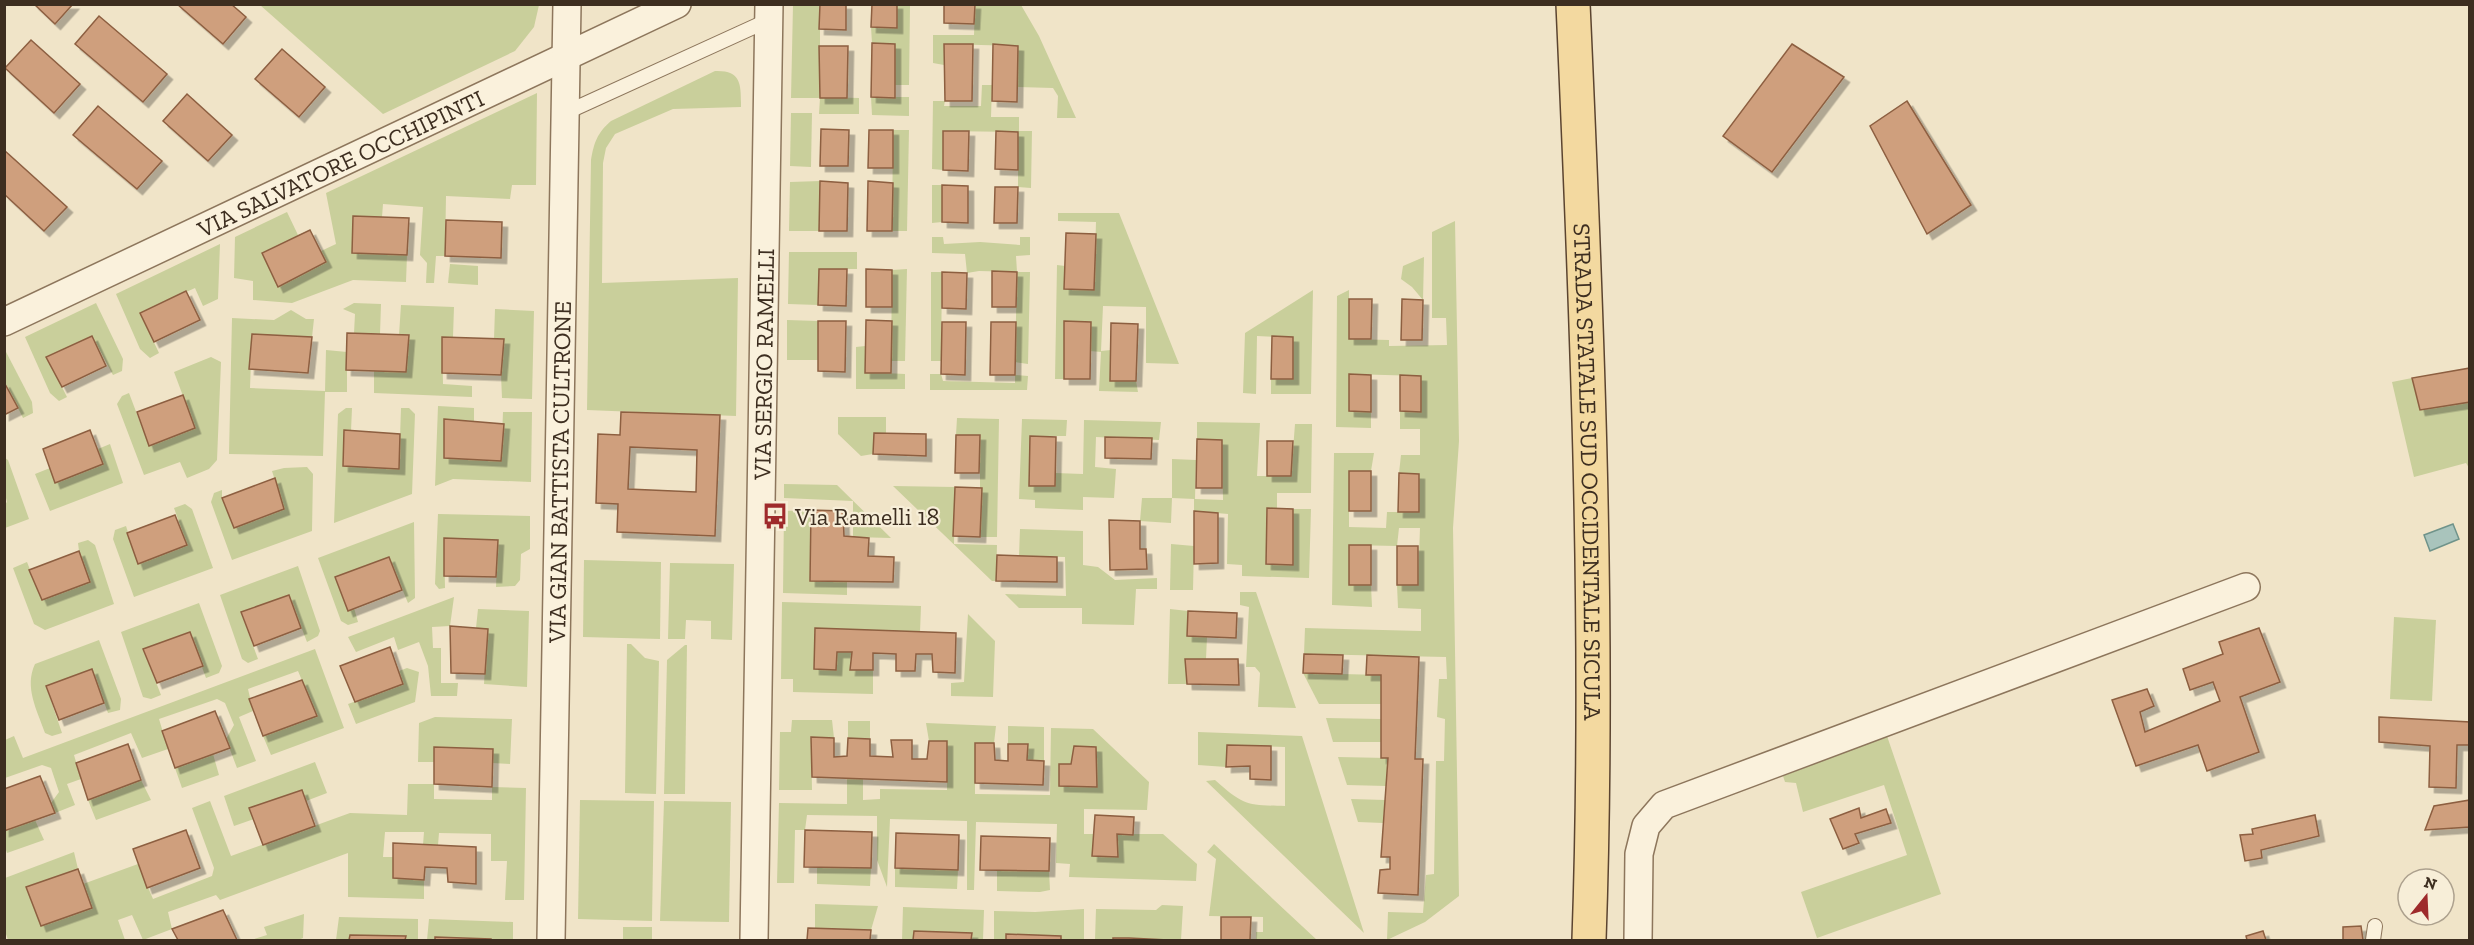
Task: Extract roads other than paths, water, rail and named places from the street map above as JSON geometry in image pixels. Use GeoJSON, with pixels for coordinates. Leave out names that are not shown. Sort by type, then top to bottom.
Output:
{"type":"FeatureCollection","features":[{"type":"Feature","properties":{"kind":"main road","name":"STRADA STATALE SUD OCCIDENTALE SICULA"},"geometry":{"type":"LineString","coordinates":[[1573,4],[1586,313],[1591,551],[1593,813],[1589,940]]}},
{"type":"Feature","properties":{"kind":"street","name":"VIA GIAN BATTISTA CULTRONE"},"geometry":{"type":"LineString","coordinates":[[551,940],[567,4]]}},
{"type":"Feature","properties":{"kind":"street","name":"VIA SALVATORE OCCHIPINTI"},"geometry":{"type":"LineString","coordinates":[[4,322],[677,4]]}},
{"type":"Feature","properties":{"kind":"street","name":"VIA SERGIO RAMELLI"},"geometry":{"type":"LineString","coordinates":[[754,940],[769,12]]}},
{"type":"Feature","properties":{"kind":"street"},"geometry":{"type":"LineString","coordinates":[[1638,940],[1639,854],[1646,826],[1664,805],[2246,588]]}},
{"type":"Feature","properties":{"kind":"lane"},"geometry":{"type":"LineString","coordinates":[[565,113],[769,12]]}},
{"type":"Feature","properties":{"kind":"lane"},"geometry":{"type":"LineString","coordinates":[[2373,940],[2375,926]]}},
{"type":"Feature","properties":{"kind":"water"},"geometry":{"type":"Polygon","coordinates":[[[2453,524],[2459,539],[2430,551],[2424,535],[2453,524]]]}},
{"type":"Feature","properties":{"kind":"place","name":"Via Ramelli 18"},"geometry":{"type":"Point","coordinates":[775,516]}}]}
